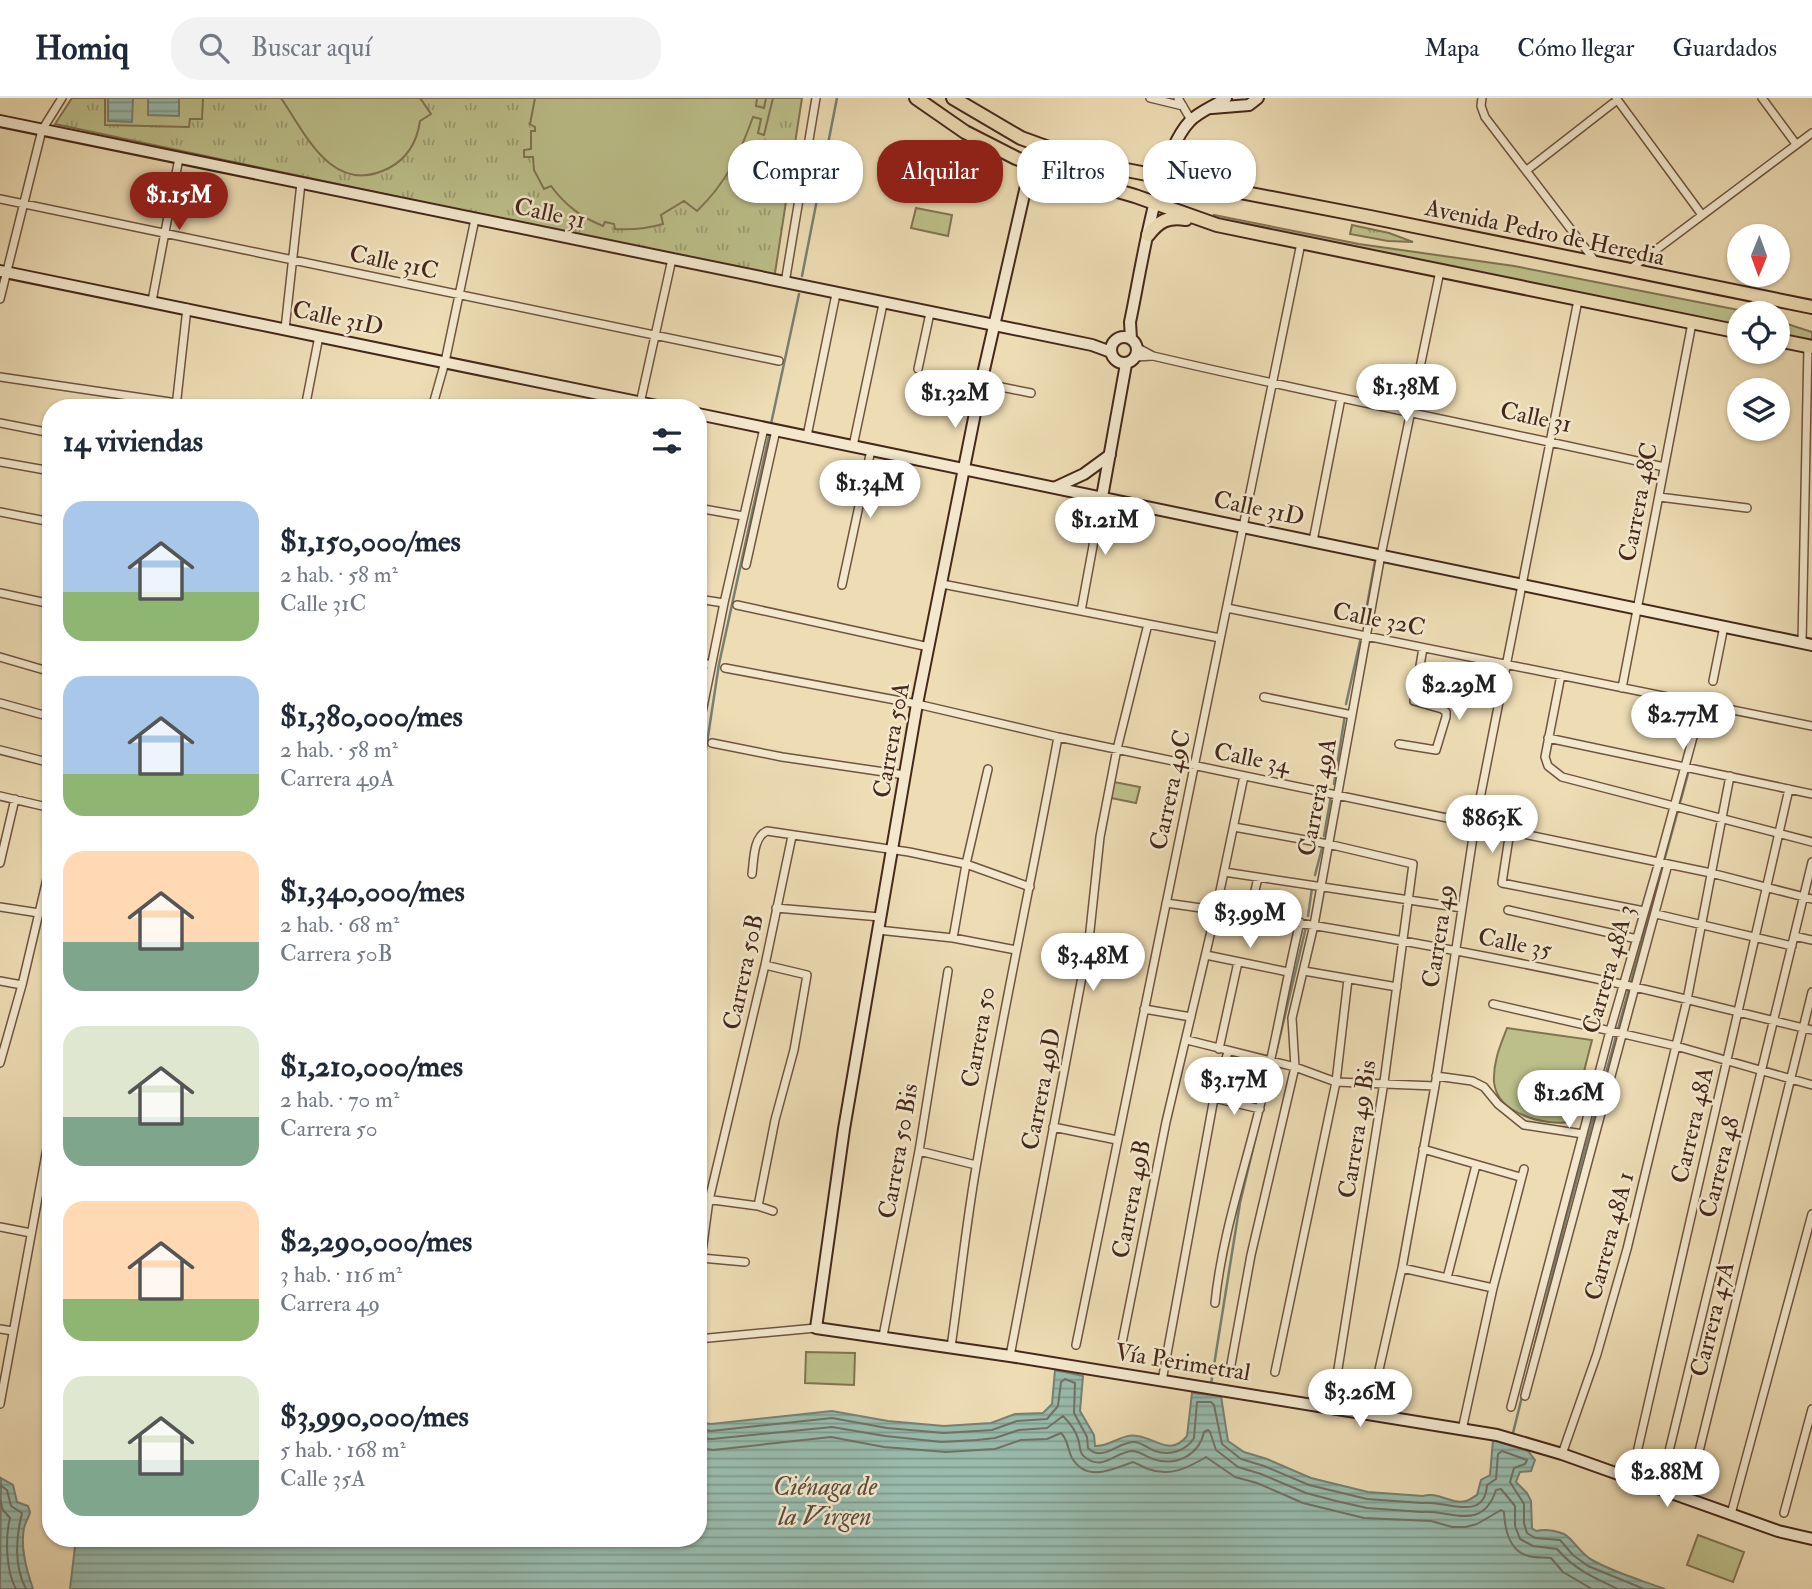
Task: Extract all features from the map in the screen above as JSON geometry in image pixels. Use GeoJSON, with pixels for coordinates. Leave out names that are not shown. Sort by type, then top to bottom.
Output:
{"type":"FeatureCollection","features":[{"type":"Feature","properties":{"kind":"highway"},"geometry":{"type":"LineString","coordinates":[[915,98],[965,132],[1017,157]]}},
{"type":"Feature","properties":{"kind":"highway","name":"Avenida Pedro de Heredia"},"geometry":{"type":"LineString","coordinates":[[953,98],[1007,131],[1056,153],[1143,174]]}},
{"type":"Feature","properties":{"kind":"highway","name":"Avenida Pedro de Heredia"},"geometry":{"type":"LineString","coordinates":[[1256,196],[1812,307]]}},
{"type":"Feature","properties":{"kind":"highway"},"geometry":{"type":"LineString","coordinates":[[1155,203],[1210,223]]}},
{"type":"Feature","properties":{"kind":"highway"},"geometry":{"type":"LineString","coordinates":[[1148,235],[1157,224],[1170,218],[1210,223],[1727,330]]}},
{"type":"Feature","properties":{"kind":"highway"},"geometry":{"type":"LineString","coordinates":[[1790,342],[1810,346]]}},
{"type":"Feature","properties":{"kind":"street"},"geometry":{"type":"LineString","coordinates":[[0,299],[3,272],[24,204],[42,130],[62,98]]}},
{"type":"Feature","properties":{"kind":"street"},"geometry":{"type":"LineString","coordinates":[[785,283],[816,98]]}},
{"type":"Feature","properties":{"kind":"street"},"geometry":{"type":"LineString","coordinates":[[1150,98],[1181,102],[1191,120]]}},
{"type":"Feature","properties":{"kind":"street"},"geometry":{"type":"LineString","coordinates":[[1179,140],[1191,120],[1226,98]]}},
{"type":"Feature","properties":{"kind":"street"},"geometry":{"type":"LineString","coordinates":[[1235,98],[1245,105]]}},
{"type":"Feature","properties":{"kind":"street"},"geometry":{"type":"LineString","coordinates":[[1212,107],[1252,104],[1258,98]]}},
{"type":"Feature","properties":{"kind":"street"},"geometry":{"type":"LineString","coordinates":[[1482,98],[1481,106],[1485,117],[1597,264]]}},
{"type":"Feature","properties":{"kind":"street"},"geometry":{"type":"LineString","coordinates":[[1762,98],[1796,144]]}},
{"type":"Feature","properties":{"kind":"street"},"geometry":{"type":"LineString","coordinates":[[1527,170],[1616,99],[1702,215]]}},
{"type":"Feature","properties":{"kind":"street","name":"Calle 31"},"geometry":{"type":"LineString","coordinates":[[0,121],[993,327],[1092,345],[1114,344],[1125,337],[1135,348],[1153,356],[1664,467]]}},
{"type":"Feature","properties":{"kind":"street"},"geometry":{"type":"LineString","coordinates":[[1628,271],[1812,133]]}},
{"type":"Feature","properties":{"kind":"street"},"geometry":{"type":"LineString","coordinates":[[152,301],[179,158]]}},
{"type":"Feature","properties":{"kind":"street"},"geometry":{"type":"LineString","coordinates":[[285,329],[302,183]]}},
{"type":"Feature","properties":{"kind":"street","name":"Calle 31C"},"geometry":{"type":"LineString","coordinates":[[0,199],[779,361]]}},
{"type":"Feature","properties":{"kind":"street","name":"Carrera 50A"},"geometry":{"type":"LineString","coordinates":[[816,1328],[844,1129],[917,704],[981,383],[1022,203]]}},
{"type":"Feature","properties":{"kind":"street"},"geometry":{"type":"LineString","coordinates":[[1122,363],[1135,348],[1130,322],[1155,203]]}},
{"type":"Feature","properties":{"kind":"street"},"geometry":{"type":"LineString","coordinates":[[434,399],[475,219]]}},
{"type":"Feature","properties":{"kind":"street","name":"Carrera 49C"},"geometry":{"type":"LineString","coordinates":[[1076,1345],[1301,243]]}},
{"type":"Feature","properties":{"kind":"street"},"geometry":{"type":"LineString","coordinates":[[640,399],[672,259]]}},
{"type":"Feature","properties":{"kind":"street","name":"Carrera 49A"},"geometry":{"type":"LineString","coordinates":[[1230,1370],[1251,1255],[1295,1067],[1293,1018],[1314,925],[1381,555],[1440,271]]}},
{"type":"Feature","properties":{"kind":"street","name":"Calle 31D"},"geometry":{"type":"LineString","coordinates":[[3,272],[187,308],[612,399]]}},
{"type":"Feature","properties":{"kind":"street"},"geometry":{"type":"LineString","coordinates":[[807,436],[836,294]]}},
{"type":"Feature","properties":{"kind":"street","name":"Carrera 49"},"geometry":{"type":"LineString","coordinates":[[1369,1414],[1402,1268],[1435,1086],[1475,824],[1578,300]]}},
{"type":"Feature","properties":{"kind":"street"},"geometry":{"type":"LineString","coordinates":[[853,446],[883,304]]}},
{"type":"Feature","properties":{"kind":"street"},"geometry":{"type":"LineString","coordinates":[[178,399],[187,308]]}},
{"type":"Feature","properties":{"kind":"street"},"geometry":{"type":"LineString","coordinates":[[918,369],[930,313]]}},
{"type":"Feature","properties":{"kind":"street"},"geometry":{"type":"LineString","coordinates":[[1080,611],[1123,377],[1122,363],[1114,344],[1130,322]]}},
{"type":"Feature","properties":{"kind":"street","name":"Carrera 48C"},"geometry":{"type":"LineString","coordinates":[[1622,688],[1692,323]]}},
{"type":"Feature","properties":{"kind":"street"},"geometry":{"type":"LineString","coordinates":[[307,399],[319,336]]}},
{"type":"Feature","properties":{"kind":"street"},"geometry":{"type":"LineString","coordinates":[[1807,644],[1810,346]]}},
{"type":"Feature","properties":{"kind":"street"},"geometry":{"type":"LineString","coordinates":[[0,377],[134,399]]}},
{"type":"Feature","properties":{"kind":"street"},"geometry":{"type":"LineString","coordinates":[[981,383],[1031,393]]}},
{"type":"Feature","properties":{"kind":"street"},"geometry":{"type":"LineString","coordinates":[[1313,541],[1341,398]]}},
{"type":"Feature","properties":{"kind":"street","name":"Calle 31D"},"geometry":{"type":"LineString","coordinates":[[707,416],[1807,644]]}},
{"type":"Feature","properties":{"kind":"street"},"geometry":{"type":"LineString","coordinates":[[0,424],[42,431]]}},
{"type":"Feature","properties":{"kind":"street"},"geometry":{"type":"LineString","coordinates":[[707,682],[764,428]]}},
{"type":"Feature","properties":{"kind":"street"},"geometry":{"type":"LineString","coordinates":[[746,565],[776,430]]}},
{"type":"Feature","properties":{"kind":"street"},"geometry":{"type":"LineString","coordinates":[[842,585],[871,450]]}},
{"type":"Feature","properties":{"kind":"street"},"geometry":{"type":"LineString","coordinates":[[1055,488],[1084,474],[1110,455]]}},
{"type":"Feature","properties":{"kind":"street"},"geometry":{"type":"LineString","coordinates":[[0,462],[42,469]]}},
{"type":"Feature","properties":{"kind":"street"},"geometry":{"type":"LineString","coordinates":[[1658,497],[1747,508]]}},
{"type":"Feature","properties":{"kind":"street"},"geometry":{"type":"LineString","coordinates":[[707,510],[743,516]]}},
{"type":"Feature","properties":{"kind":"street"},"geometry":{"type":"LineString","coordinates":[[0,512],[42,520]]}},
{"type":"Feature","properties":{"kind":"street"},"geometry":{"type":"LineString","coordinates":[[942,584],[1220,638]]}},
{"type":"Feature","properties":{"kind":"street"},"geometry":{"type":"LineString","coordinates":[[0,593],[42,602]]}},
{"type":"Feature","properties":{"kind":"street"},"geometry":{"type":"LineString","coordinates":[[707,600],[724,603]]}},
{"type":"Feature","properties":{"kind":"street"},"geometry":{"type":"LineString","coordinates":[[737,605],[929,647]]}},
{"type":"Feature","properties":{"kind":"street","name":"Calle 32C"},"geometry":{"type":"LineString","coordinates":[[1227,608],[1812,726]]}},
{"type":"Feature","properties":{"kind":"street","name":"Carrera 49D"},"geometry":{"type":"LineString","coordinates":[[1010,1356],[1089,940],[1100,837],[1117,749],[1148,624]]}},
{"type":"Feature","properties":{"kind":"street"},"geometry":{"type":"LineString","coordinates":[[1713,681],[1724,626]]}},
{"type":"Feature","properties":{"kind":"street"},"geometry":{"type":"LineString","coordinates":[[1399,744],[1436,750],[1446,718],[1446,712],[1442,709],[1414,701],[1423,648]]}},
{"type":"Feature","properties":{"kind":"street"},"geometry":{"type":"LineString","coordinates":[[0,657],[42,669]]}},
{"type":"Feature","properties":{"kind":"street","name":"Calle 34"},"geometry":{"type":"LineString","coordinates":[[725,668],[917,704],[1058,737],[1711,873],[1808,898]]}},
{"type":"Feature","properties":{"kind":"street"},"geometry":{"type":"LineString","coordinates":[[1561,676],[1545,757],[1548,766],[1562,777],[1812,842]]}},
{"type":"Feature","properties":{"kind":"street"},"geometry":{"type":"LineString","coordinates":[[1264,696],[1352,715]]}},
{"type":"Feature","properties":{"kind":"street"},"geometry":{"type":"LineString","coordinates":[[0,703],[42,715]]}},
{"type":"Feature","properties":{"kind":"street","name":"Carrera 48A 3"},"geometry":{"type":"LineString","coordinates":[[1511,1407],[1611,1032],[1630,986],[1644,911],[1702,704]]}},
{"type":"Feature","properties":{"kind":"street","name":"Carrera 50"},"geometry":{"type":"LineString","coordinates":[[951,1347],[976,1165],[1058,737]]}},
{"type":"Feature","properties":{"kind":"street"},"geometry":{"type":"LineString","coordinates":[[1548,738],[1812,794]]}},
{"type":"Feature","properties":{"kind":"street"},"geometry":{"type":"LineString","coordinates":[[712,743],[782,757],[905,775]]}},
{"type":"Feature","properties":{"kind":"street"},"geometry":{"type":"LineString","coordinates":[[0,750],[42,760]]}},
{"type":"Feature","properties":{"kind":"street"},"geometry":{"type":"LineString","coordinates":[[953,938],[966,864],[988,769]]}},
{"type":"Feature","properties":{"kind":"street","name":"Carrera 49B"},"geometry":{"type":"LineString","coordinates":[[1122,1343],[1166,1122],[1187,1040],[1244,776]]}},
{"type":"Feature","properties":{"kind":"street","name":"Carrera 48A 1"},"geometry":{"type":"LineString","coordinates":[[1562,1454],[1597,1354],[1627,1249],[1687,1000],[1730,776]]}},
{"type":"Feature","properties":{"kind":"street","name":"Carrera 48A"},"geometry":{"type":"LineString","coordinates":[[1633,1470],[1789,789]]}},
{"type":"Feature","properties":{"kind":"street"},"geometry":{"type":"LineString","coordinates":[[0,796],[42,806]]}},
{"type":"Feature","properties":{"kind":"street"},"geometry":{"type":"LineString","coordinates":[[0,863],[15,799]]}},
{"type":"Feature","properties":{"kind":"street"},"geometry":{"type":"LineString","coordinates":[[1234,827],[1328,844]]}},
{"type":"Feature","properties":{"kind":"street"},"geometry":{"type":"LineString","coordinates":[[752,874],[758,839],[767,831],[966,864],[1030,887]]}},
{"type":"Feature","properties":{"kind":"street"},"geometry":{"type":"LineString","coordinates":[[1510,831],[1503,883],[1644,911]]}},
{"type":"Feature","properties":{"kind":"street","name":"Carrera 50B"},"geometry":{"type":"LineString","coordinates":[[707,1214],[792,836]]}},
{"type":"Feature","properties":{"kind":"street","name":"Carrera 49 Bis"},"geometry":{"type":"LineString","coordinates":[[1328,844],[1413,864],[1384,1082],[1333,1400]]}},
{"type":"Feature","properties":{"kind":"street","name":"Carrera 48"},"geometry":{"type":"LineString","coordinates":[[1662,1480],[1794,936],[1808,898],[1812,862]]}},
{"type":"Feature","properties":{"kind":"street"},"geometry":{"type":"LineString","coordinates":[[1525,1396],[1623,1034],[1630,986],[1656,914],[1668,864]]}},
{"type":"Feature","properties":{"kind":"street"},"geometry":{"type":"LineString","coordinates":[[1224,872],[1462,908]]}},
{"type":"Feature","properties":{"kind":"street"},"geometry":{"type":"LineString","coordinates":[[1249,915],[1258,878]]}},
{"type":"Feature","properties":{"kind":"street"},"geometry":{"type":"LineString","coordinates":[[0,1063],[42,900]]}},
{"type":"Feature","properties":{"kind":"street","name":"Calle 35"},"geometry":{"type":"LineString","coordinates":[[1166,903],[1300,922],[1456,950],[1630,986],[1812,1030]]}},
{"type":"Feature","properties":{"kind":"street"},"geometry":{"type":"LineString","coordinates":[[0,906],[39,913]]}},
{"type":"Feature","properties":{"kind":"street"},"geometry":{"type":"LineString","coordinates":[[776,908],[880,918]]}},
{"type":"Feature","properties":{"kind":"street"},"geometry":{"type":"LineString","coordinates":[[1508,910],[1637,939]]}},
{"type":"Feature","properties":{"kind":"street"},"geometry":{"type":"LineString","coordinates":[[1656,914],[1792,946]]}},
{"type":"Feature","properties":{"kind":"street"},"geometry":{"type":"LineString","coordinates":[[1215,1303],[1230,1214],[1259,1109],[1300,922]]}},
{"type":"Feature","properties":{"kind":"street"},"geometry":{"type":"LineString","coordinates":[[878,930],[953,938],[1016,950]]}},
{"type":"Feature","properties":{"kind":"street"},"geometry":{"type":"LineString","coordinates":[[1794,936],[1812,940]]}},
{"type":"Feature","properties":{"kind":"street"},"geometry":{"type":"LineString","coordinates":[[1206,955],[1288,972]]}},
{"type":"Feature","properties":{"kind":"street"},"geometry":{"type":"LineString","coordinates":[[1162,1381],[1238,962]]}},
{"type":"Feature","properties":{"kind":"street"},"geometry":{"type":"LineString","coordinates":[[758,1206],[775,1120],[794,1050],[807,975],[765,965]]}},
{"type":"Feature","properties":{"kind":"street","name":"Carrera 50 Bis"},"geometry":{"type":"LineString","coordinates":[[883,1336],[919,1151],[948,971]]}},
{"type":"Feature","properties":{"kind":"street"},"geometry":{"type":"LineString","coordinates":[[1304,971],[1397,986]]}},
{"type":"Feature","properties":{"kind":"street"},"geometry":{"type":"LineString","coordinates":[[1275,1372],[1335,1082],[1348,979]]}},
{"type":"Feature","properties":{"kind":"street"},"geometry":{"type":"LineString","coordinates":[[0,981],[22,985]]}},
{"type":"Feature","properties":{"kind":"street","name":"Carrera 47A"},"geometry":{"type":"LineString","coordinates":[[1689,1492],[1812,992]]}},
{"type":"Feature","properties":{"kind":"street"},"geometry":{"type":"LineString","coordinates":[[1493,1004],[1676,1046],[1812,1085]]}},
{"type":"Feature","properties":{"kind":"street"},"geometry":{"type":"LineString","coordinates":[[1144,1009],[1191,1017]]}},
{"type":"Feature","properties":{"kind":"street"},"geometry":{"type":"LineString","coordinates":[[1187,1040],[1295,1067],[1335,1082],[1435,1086]]}},
{"type":"Feature","properties":{"kind":"street"},"geometry":{"type":"LineString","coordinates":[[1436,1076],[1472,1081],[1484,1087],[1498,1104],[1524,1125],[1583,1134]]}},
{"type":"Feature","properties":{"kind":"street"},"geometry":{"type":"LineString","coordinates":[[1214,1098],[1259,1109]]}},
{"type":"Feature","properties":{"kind":"street"},"geometry":{"type":"LineString","coordinates":[[1053,1128],[1117,1140]]}},
{"type":"Feature","properties":{"kind":"street"},"geometry":{"type":"LineString","coordinates":[[1423,1149],[1520,1177]]}},
{"type":"Feature","properties":{"kind":"street"},"geometry":{"type":"LineString","coordinates":[[919,1151],[976,1165]]}},
{"type":"Feature","properties":{"kind":"street"},"geometry":{"type":"LineString","coordinates":[[1447,1278],[1476,1165]]}},
{"type":"Feature","properties":{"kind":"street"},"geometry":{"type":"LineString","coordinates":[[1462,1430],[1493,1288],[1524,1169]]}},
{"type":"Feature","properties":{"kind":"street"},"geometry":{"type":"LineString","coordinates":[[0,1404],[42,1175]]}},
{"type":"Feature","properties":{"kind":"street"},"geometry":{"type":"LineString","coordinates":[[709,1200],[758,1206],[773,1211]]}},
{"type":"Feature","properties":{"kind":"street"},"geometry":{"type":"LineString","coordinates":[[1731,1514],[1812,1214]]}},
{"type":"Feature","properties":{"kind":"street"},"geometry":{"type":"LineString","coordinates":[[0,1227],[31,1233]]}},
{"type":"Feature","properties":{"kind":"street"},"geometry":{"type":"LineString","coordinates":[[707,1264],[745,1262]]}},
{"type":"Feature","properties":{"kind":"street"},"geometry":{"type":"LineString","coordinates":[[1402,1268],[1493,1288]]}},
{"type":"Feature","properties":{"kind":"street","name":"Vía Perimetral"},"geometry":{"type":"LineString","coordinates":[[707,1338],[816,1328],[883,1336],[1497,1435],[1562,1454],[1778,1531],[1812,1539]]}},
{"type":"Feature","properties":{"kind":"street"},"geometry":{"type":"LineString","coordinates":[[0,1329],[13,1331]]}},
{"type":"Feature","properties":{"kind":"street"},"geometry":{"type":"LineString","coordinates":[[1784,1513],[1812,1409]]}},
{"type":"Feature","properties":{"kind":"green space"},"geometry":{"type":"Polygon","coordinates":[[[72,98],[802,98],[796,140],[728,140],[728,203],[786,203],[775,273],[771,276],[55,124],[72,98]]]}},
{"type":"Feature","properties":{"kind":"green space"},"geometry":{"type":"Polygon","coordinates":[[[105,98],[203,98],[202,119],[190,119],[189,127],[105,125],[105,98]]]}},
{"type":"Feature","properties":{"kind":"green space"},"geometry":{"type":"Polygon","coordinates":[[[281,98],[420,98],[431,114],[420,121],[417,136],[410,149],[396,164],[369,175],[352,174],[323,158],[281,98]]]}},
{"type":"Feature","properties":{"kind":"green space"},"geometry":{"type":"Polygon","coordinates":[[[535,98],[757,98],[756,106],[764,108],[766,98],[773,98],[764,135],[758,133],[761,119],[753,117],[744,140],[728,140],[728,171],[697,211],[684,201],[661,215],[663,224],[645,228],[615,229],[614,224],[605,222],[603,226],[595,223],[568,205],[551,186],[544,189],[534,170],[533,157],[524,157],[524,150],[531,149],[531,131],[535,131],[535,127],[530,124],[535,98]]]}},
{"type":"Feature","properties":{"kind":"green space"},"geometry":{"type":"Polygon","coordinates":[[[916,208],[952,215],[948,236],[911,228],[916,208]]]}},
{"type":"Feature","properties":{"kind":"green space"},"geometry":{"type":"Polygon","coordinates":[[[1214,215],[1359,244],[1514,266],[1727,308],[1727,325],[1501,277],[1213,219],[1214,215]]]}},
{"type":"Feature","properties":{"kind":"green space"},"geometry":{"type":"Polygon","coordinates":[[[1352,225],[1389,233],[1413,242],[1388,241],[1350,234],[1352,225]]]}},
{"type":"Feature","properties":{"kind":"green space"},"geometry":{"type":"Polygon","coordinates":[[[1790,325],[1812,332],[1812,342],[1790,337],[1790,325]]]}},
{"type":"Feature","properties":{"kind":"green space"},"geometry":{"type":"Polygon","coordinates":[[[1114,782],[1140,787],[1136,803],[1111,798],[1114,782]]]}},
{"type":"Feature","properties":{"kind":"green space"},"geometry":{"type":"Polygon","coordinates":[[[1507,1028],[1592,1040],[1571,1122],[1548,1122],[1524,1116],[1513,1110],[1497,1093],[1494,1082],[1495,1068],[1507,1028]]]}},
{"type":"Feature","properties":{"kind":"green space"},"geometry":{"type":"Polygon","coordinates":[[[806,1352],[855,1353],[854,1385],[805,1383],[806,1352]]]}},
{"type":"Feature","properties":{"kind":"green space"},"geometry":{"type":"Polygon","coordinates":[[[1698,1535],[1744,1552],[1733,1582],[1687,1565],[1698,1535]]]}},
{"type":"Feature","properties":{"kind":"water"},"geometry":{"type":"Polygon","coordinates":[[[108,98],[133,98],[132,122],[108,121],[108,98]]]}},
{"type":"Feature","properties":{"kind":"water"},"geometry":{"type":"Polygon","coordinates":[[[148,98],[179,98],[179,116],[148,115],[148,98]]]}},
{"type":"Feature","properties":{"kind":"water","name":"Ciénaga de la Virgen"},"geometry":{"type":"Polygon","coordinates":[[[1055,1370],[1083,1376],[1080,1411],[1094,1435],[1095,1446],[1132,1436],[1144,1437],[1169,1446],[1181,1442],[1187,1436],[1192,1393],[1221,1396],[1228,1441],[1244,1452],[1311,1478],[1368,1492],[1434,1495],[1460,1502],[1477,1495],[1481,1480],[1490,1475],[1493,1440],[1528,1451],[1535,1460],[1531,1471],[1520,1472],[1516,1482],[1531,1501],[1532,1528],[1536,1531],[1564,1534],[1592,1560],[1619,1573],[1665,1589],[70,1589],[75,1547],[707,1547],[707,1423],[832,1411],[888,1421],[944,1426],[991,1423],[1015,1414],[1043,1413],[1052,1404],[1055,1370]]]}},
{"type":"Feature","properties":{"kind":"water"},"geometry":{"type":"Polygon","coordinates":[[[1,1478],[13,1485],[17,1502],[28,1506],[30,1512],[24,1528],[23,1543],[26,1567],[33,1589],[0,1589],[1,1478]]]}},
{"type":"Feature","properties":{"kind":"waterway"},"geometry":{"type":"LineString","coordinates":[[802,276],[837,98]]}},
{"type":"Feature","properties":{"kind":"waterway"},"geometry":{"type":"LineString","coordinates":[[771,424],[799,294]]}},
{"type":"Feature","properties":{"kind":"waterway"},"geometry":{"type":"LineString","coordinates":[[707,743],[719,664],[770,431]]}},
{"type":"Feature","properties":{"kind":"waterway"},"geometry":{"type":"LineString","coordinates":[[1364,622],[1375,561]]}},
{"type":"Feature","properties":{"kind":"waterway"},"geometry":{"type":"LineString","coordinates":[[1346,704],[1361,637]]}},
{"type":"Feature","properties":{"kind":"waterway"},"geometry":{"type":"LineString","coordinates":[[1334,784],[1345,715]]}},
{"type":"Feature","properties":{"kind":"waterway"},"geometry":{"type":"LineString","coordinates":[[1512,1437],[1567,1215],[1689,770]]}},
{"type":"Feature","properties":{"kind":"waterway"},"geometry":{"type":"LineString","coordinates":[[1324,836],[1331,796]]}},
{"type":"Feature","properties":{"kind":"waterway"},"geometry":{"type":"LineString","coordinates":[[1315,875],[1322,848]]}},
{"type":"Feature","properties":{"kind":"waterway"},"geometry":{"type":"LineString","coordinates":[[1308,916],[1312,888]]}},
{"type":"Feature","properties":{"kind":"waterway"},"geometry":{"type":"LineString","coordinates":[[1276,1053],[1306,927]]}},
{"type":"Feature","properties":{"kind":"waterway"},"geometry":{"type":"LineString","coordinates":[[1211,1384],[1240,1203],[1256,1136]]}}]}
